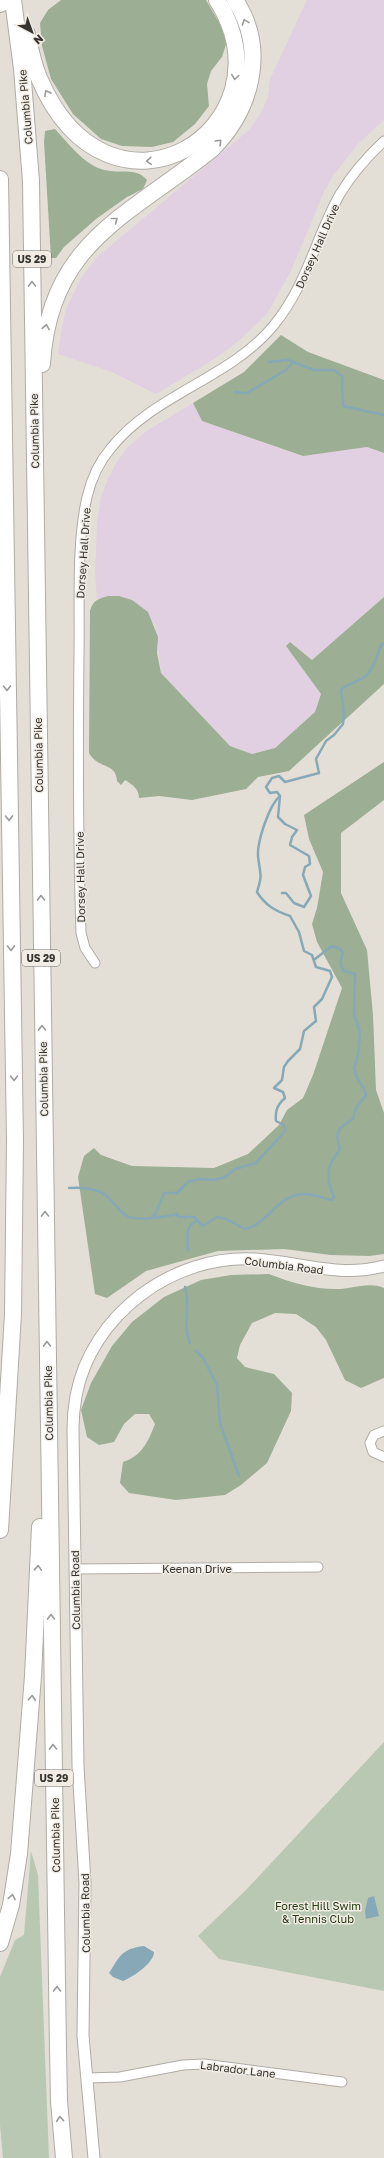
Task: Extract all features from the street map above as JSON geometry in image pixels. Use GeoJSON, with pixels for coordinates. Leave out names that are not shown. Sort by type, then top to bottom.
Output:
{"type":"FeatureCollection","features":[{"type":"Feature","properties":{"kind":"highway","name":"Columbia Pike"},"geometry":{"type":"LineString","coordinates":[[13,0],[23,76],[31,180],[58,2058],[59,2101],[64,2158]]}},
{"type":"Feature","properties":{"kind":"highway"},"geometry":{"type":"LineString","coordinates":[[18,0],[38,76],[59,114],[78,134],[98,150],[120,159],[144,162],[167,158],[189,147],[208,132],[227,103],[234,85],[236,51],[228,19],[217,0]]}},
{"type":"Feature","properties":{"kind":"highway"},"geometry":{"type":"LineString","coordinates":[[35,519],[43,346],[47,322],[53,302],[68,270],[91,241],[120,216],[212,149],[224,137],[238,118],[248,93],[252,53],[248,30],[235,0]]}},
{"type":"Feature","properties":{"kind":"highway","name":"US 29"},"geometry":{"type":"LineString","coordinates":[[0,179],[14,1141],[13,1314],[0,1530]]}},
{"type":"Feature","properties":{"kind":"highway"},"geometry":{"type":"LineString","coordinates":[[0,532],[6,593]]}},
{"type":"Feature","properties":{"kind":"highway"},"geometry":{"type":"LineString","coordinates":[[1,1939],[11,1905],[19,1854],[35,1653],[48,1397]]}},
{"type":"Feature","properties":{"kind":"highway"},"geometry":{"type":"LineString","coordinates":[[0,1497],[5,1464]]}},
{"type":"Feature","properties":{"kind":"main road"},"geometry":{"type":"LineString","coordinates":[[0,5],[10,0]]}},
{"type":"Feature","properties":{"kind":"street","name":"Dorsey Hall Drive"},"geometry":{"type":"LineString","coordinates":[[95,963],[85,948],[81,933],[78,769],[82,526],[91,484],[108,450],[129,427],[160,406],[219,372],[241,357],[273,326],[287,308],[306,276],[327,221],[341,194],[356,172],[384,141]]}},
{"type":"Feature","properties":{"kind":"street","name":"Columbia Road"},"geometry":{"type":"LineString","coordinates":[[94,2158],[83,2029],[85,1883],[78,1766],[73,1429],[76,1396],[91,1354],[108,1326],[146,1289],[180,1272],[216,1262],[255,1259],[327,1271],[364,1270],[384,1266]]}},
{"type":"Feature","properties":{"kind":"street"},"geometry":{"type":"LineString","coordinates":[[384,1431],[374,1435],[370,1443],[373,1452],[384,1457]]}},
{"type":"Feature","properties":{"kind":"street","name":"Keenan Drive"},"geometry":{"type":"LineString","coordinates":[[75,1569],[318,1567]]}},
{"type":"Feature","properties":{"kind":"street","name":"Labrador Lane"},"geometry":{"type":"LineString","coordinates":[[87,2078],[120,2077],[183,2065],[204,2064],[342,2082]]}},
{"type":"Feature","properties":{"kind":"shaded area"},"geometry":{"type":"Polygon","coordinates":[[[307,0],[384,0],[384,120],[358,144],[332,177],[324,192],[291,271],[267,314],[241,339],[216,358],[156,394],[112,372],[58,354],[67,306],[82,277],[97,257],[249,130],[261,113],[268,97],[270,79],[307,0]]]}},
{"type":"Feature","properties":{"kind":"shaded area"},"geometry":{"type":"Polygon","coordinates":[[[193,403],[202,421],[302,456],[367,447],[384,453],[384,597],[312,660],[291,642],[286,646],[321,694],[315,712],[275,748],[252,754],[230,746],[161,673],[155,624],[108,596],[97,599],[95,573],[97,524],[101,496],[108,479],[116,463],[127,448],[145,432],[193,403]]]}},
{"type":"Feature","properties":{"kind":"green space"},"geometry":{"type":"Polygon","coordinates":[[[61,0],[206,0],[228,38],[222,57],[211,71],[207,84],[209,106],[195,124],[173,142],[152,147],[122,146],[101,139],[73,114],[51,79],[42,46],[40,23],[48,10],[61,0]]]}},
{"type":"Feature","properties":{"kind":"green space"},"geometry":{"type":"Polygon","coordinates":[[[55,129],[76,152],[94,166],[107,171],[137,173],[147,180],[143,189],[127,197],[96,219],[64,247],[56,258],[51,258],[44,142],[45,131],[55,129]]]}},
{"type":"Feature","properties":{"kind":"green space"},"geometry":{"type":"Polygon","coordinates":[[[281,335],[308,352],[384,380],[384,453],[367,447],[303,456],[202,421],[193,403],[244,372],[281,335]]]}},
{"type":"Feature","properties":{"kind":"green space"},"geometry":{"type":"Polygon","coordinates":[[[108,596],[119,596],[132,600],[148,612],[158,637],[157,653],[161,673],[230,746],[252,754],[275,748],[315,712],[321,694],[286,646],[290,642],[312,660],[384,597],[384,684],[289,771],[258,777],[246,789],[192,800],[159,796],[139,798],[137,790],[133,786],[125,780],[121,785],[117,781],[114,771],[97,762],[89,753],[90,611],[96,600],[108,596]]]}},
{"type":"Feature","properties":{"kind":"green space"},"geometry":{"type":"Polygon","coordinates":[[[384,762],[384,800],[341,833],[341,893],[367,950],[373,1015],[376,1090],[384,1113],[384,1254],[369,1256],[331,1255],[284,1249],[218,1251],[146,1271],[107,1298],[95,1294],[78,1177],[84,1156],[94,1148],[101,1155],[132,1166],[214,1168],[248,1154],[279,1125],[287,1110],[303,1098],[313,1075],[342,988],[317,942],[312,924],[317,908],[323,872],[309,839],[304,815],[384,762]]]}},
{"type":"Feature","properties":{"kind":"green space"},"geometry":{"type":"Polygon","coordinates":[[[269,1274],[295,1283],[313,1287],[341,1289],[373,1285],[384,1288],[384,1378],[361,1388],[345,1380],[326,1340],[316,1327],[296,1314],[275,1313],[252,1323],[240,1345],[237,1358],[245,1367],[274,1374],[292,1393],[291,1411],[267,1463],[241,1485],[225,1495],[176,1500],[129,1493],[120,1483],[123,1462],[135,1456],[144,1448],[155,1424],[149,1414],[135,1414],[124,1424],[114,1442],[99,1445],[87,1437],[81,1410],[91,1383],[112,1346],[132,1322],[164,1297],[201,1280],[231,1275],[269,1274]]]}},
{"type":"Feature","properties":{"kind":"green space","name":"Forest Hill Swim & Tennis Club"},"geometry":{"type":"Polygon","coordinates":[[[384,1742],[384,1991],[219,1959],[198,1936],[246,1890],[384,1742]]]}},
{"type":"Feature","properties":{"kind":"green space"},"geometry":{"type":"Polygon","coordinates":[[[31,1851],[38,1875],[49,2158],[3,2158],[0,2125],[0,1977],[15,1940],[24,1935],[31,1851]]]}},
{"type":"Feature","properties":{"kind":"water"},"geometry":{"type":"Polygon","coordinates":[[[374,1896],[379,1916],[366,1919],[365,1911],[368,1898],[374,1896]]]}},
{"type":"Feature","properties":{"kind":"water"},"geometry":{"type":"Polygon","coordinates":[[[144,1946],[154,1952],[151,1961],[142,1969],[123,1981],[113,1977],[109,1973],[122,1954],[130,1949],[144,1946]]]}},
{"type":"Feature","properties":{"kind":"waterway"},"geometry":{"type":"LineString","coordinates":[[269,362],[288,360],[314,370],[334,370],[343,377],[343,406],[384,415]]}},
{"type":"Feature","properties":{"kind":"waterway"},"geometry":{"type":"LineString","coordinates":[[235,392],[247,393],[286,370],[293,362]]}},
{"type":"Feature","properties":{"kind":"waterway"},"geometry":{"type":"LineString","coordinates":[[282,893],[286,893],[294,903],[304,907],[311,896],[303,875],[305,867],[310,864],[309,856],[290,845],[292,837],[297,830],[285,824],[278,817],[280,796],[277,792],[270,793],[266,787],[272,778],[279,776],[285,782],[319,773],[316,759],[326,741],[334,735],[343,724],[344,714],[341,690],[346,686],[360,680],[369,672],[381,645],[384,643]]}},
{"type":"Feature","properties":{"kind":"waterway"},"geometry":{"type":"LineString","coordinates":[[152,1216],[155,1215],[164,1193],[177,1193],[188,1182],[199,1179],[214,1180],[225,1177],[235,1169],[256,1163],[285,1131],[284,1125],[276,1121],[276,1111],[280,1103],[285,1098],[283,1092],[274,1088],[282,1080],[284,1067],[300,1049],[304,1031],[316,1021],[314,1007],[322,999],[332,977],[330,971],[316,967],[312,955],[304,951],[299,932],[290,916],[271,907],[263,901],[257,892],[260,877],[258,856],[259,842],[268,815],[280,796]]}},
{"type":"Feature","properties":{"kind":"waterway"},"geometry":{"type":"LineString","coordinates":[[69,1188],[85,1188],[101,1192],[106,1195],[125,1215],[130,1217],[143,1219],[177,1214],[178,1217],[194,1217],[203,1226],[217,1217],[226,1219],[245,1229],[260,1222],[278,1205],[292,1196],[309,1194],[332,1200],[334,1197],[328,1176],[329,1167],[340,1149],[337,1138],[338,1134],[341,1128],[353,1119],[356,1108],[366,1095],[357,1078],[354,1068],[358,1055],[360,1033],[354,1014],[355,974],[342,969],[340,962],[343,953],[340,949],[332,946],[315,959]]}},
{"type":"Feature","properties":{"kind":"waterway"},"geometry":{"type":"LineString","coordinates":[[188,1250],[187,1237],[189,1229],[190,1226],[197,1221]]}},
{"type":"Feature","properties":{"kind":"waterway"},"geometry":{"type":"LineString","coordinates":[[185,1287],[187,1294],[186,1322],[190,1343]]}},
{"type":"Feature","properties":{"kind":"waterway"},"geometry":{"type":"LineString","coordinates":[[196,1351],[203,1358],[217,1385],[220,1423],[239,1476]]}}]}
